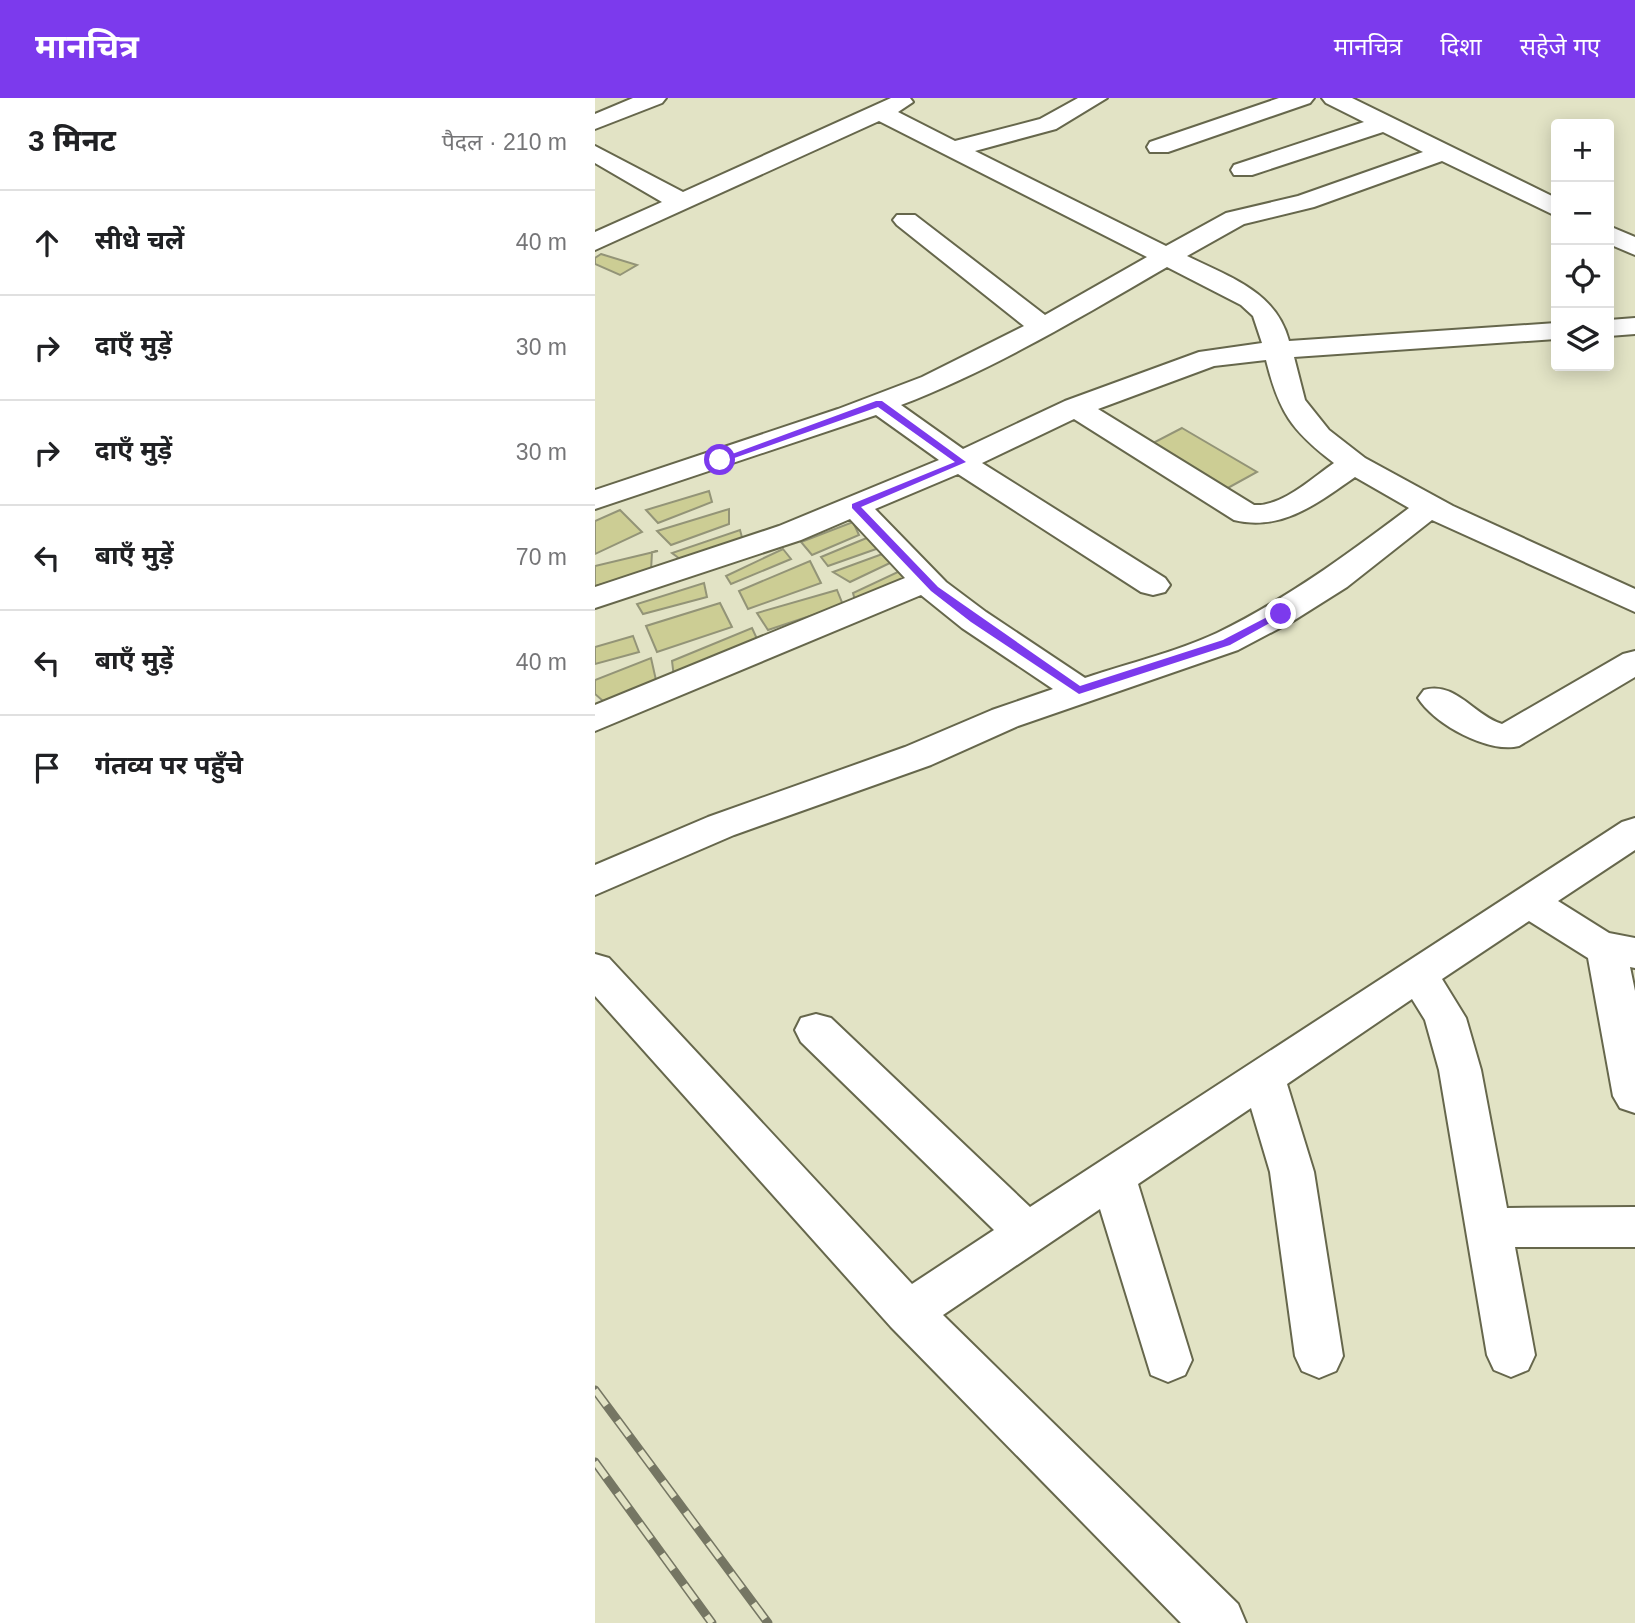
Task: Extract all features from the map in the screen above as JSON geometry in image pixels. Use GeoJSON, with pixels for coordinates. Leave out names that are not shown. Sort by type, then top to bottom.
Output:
{"type":"FeatureCollection","features":[{"type":"Feature","properties":{"kind":"street"},"geometry":{"type":"LineString","coordinates":[[595,122],[630,103],[654,98]]}},
{"type":"Feature","properties":{"kind":"street"},"geometry":{"type":"LineString","coordinates":[[595,242],[909,98]]}},
{"type":"Feature","properties":{"kind":"street"},"geometry":{"type":"LineString","coordinates":[[956,148],[1048,124],[1095,98]]}},
{"type":"Feature","properties":{"kind":"street"},"geometry":{"type":"LineString","coordinates":[[1159,147],[1302,98]]}},
{"type":"Feature","properties":{"kind":"street"},"geometry":{"type":"LineString","coordinates":[[1335,98],[1551,205]]}},
{"type":"Feature","properties":{"kind":"street"},"geometry":{"type":"LineString","coordinates":[[879,111],[1259,304],[1272,328],[1291,401],[1318,436],[1354,464],[1430,507],[1629,593]]}},
{"type":"Feature","properties":{"kind":"street"},"geometry":{"type":"LineString","coordinates":[[1243,170],[1385,122]]}},
{"type":"Feature","properties":{"kind":"street"},"geometry":{"type":"LineString","coordinates":[[595,500],[720,460],[932,383],[1043,327],[1235,218],[1305,202],[1445,152]]}},
{"type":"Feature","properties":{"kind":"street"},"geometry":{"type":"LineString","coordinates":[[600,161],[681,202]]}},
{"type":"Feature","properties":{"kind":"street"},"geometry":{"type":"LineString","coordinates":[[906,220],[1043,327]]}},
{"type":"Feature","properties":{"kind":"street"},"geometry":{"type":"LineString","coordinates":[[1614,236],[1635,247]]}},
{"type":"Feature","properties":{"kind":"street"},"geometry":{"type":"LineString","coordinates":[[1614,328],[1635,326]]}},
{"type":"Feature","properties":{"kind":"street"},"geometry":{"type":"LineString","coordinates":[[595,598],[790,533],[961,462],[1075,407],[1209,358],[1277,350],[1551,331]]}},
{"type":"Feature","properties":{"kind":"street"},"geometry":{"type":"LineString","coordinates":[[879,403],[993,486],[1153,585]]}},
{"type":"Feature","properties":{"kind":"street"},"geometry":{"type":"LineString","coordinates":[[1075,407],[1245,513],[1255,516],[1277,512],[1354,464]]}},
{"type":"Feature","properties":{"kind":"street"},"geometry":{"type":"LineString","coordinates":[[855,506],[926,581],[974,620],[1079,690]]}},
{"type":"Feature","properties":{"kind":"street"},"geometry":{"type":"LineString","coordinates":[[595,881],[721,826],[918,756],[1079,690],[1226,642],[1281,614],[1335,580],[1430,507]]}},
{"type":"Feature","properties":{"kind":"street"},"geometry":{"type":"LineString","coordinates":[[595,719],[926,581]]}},
{"type":"Feature","properties":{"kind":"street"},"geometry":{"type":"LineString","coordinates":[[1436,698],[1485,731],[1506,737],[1635,662]]}},
{"type":"Feature","properties":{"kind":"street"},"geometry":{"type":"LineString","coordinates":[[908,1311],[1635,831]]}},
{"type":"Feature","properties":{"kind":"street"},"geometry":{"type":"LineString","coordinates":[[1528,901],[1620,950],[1635,1096]]}},
{"type":"Feature","properties":{"kind":"street"},"geometry":{"type":"LineString","coordinates":[[595,969],[908,1311],[1219,1623]]}},
{"type":"Feature","properties":{"kind":"street"},"geometry":{"type":"LineString","coordinates":[[1418,974],[1445,1018],[1453,1041],[1511,1355]]}},
{"type":"Feature","properties":{"kind":"street"},"geometry":{"type":"LineString","coordinates":[[816,1030],[1027,1233]]}},
{"type":"Feature","properties":{"kind":"street"},"geometry":{"type":"LineString","coordinates":[[1263,1077],[1292,1172],[1319,1356]]}},
{"type":"Feature","properties":{"kind":"street"},"geometry":{"type":"LineString","coordinates":[[1113,1176],[1168,1360]]}},
{"type":"Feature","properties":{"kind":"street"},"geometry":{"type":"LineString","coordinates":[[1487,1228],[1635,1227]]}},
{"type":"Feature","properties":{"kind":"building"},"geometry":{"type":"Polygon","coordinates":[[[601,254],[637,265],[620,275],[595,264],[595,258],[601,254]]]}},
{"type":"Feature","properties":{"kind":"building"},"geometry":{"type":"Polygon","coordinates":[[[1182,428],[1257,472],[1226,489],[1151,444],[1182,428]]]}},
{"type":"Feature","properties":{"kind":"building"},"geometry":{"type":"Polygon","coordinates":[[[709,491],[712,502],[658,523],[646,510],[709,491]]]}},
{"type":"Feature","properties":{"kind":"building"},"geometry":{"type":"Polygon","coordinates":[[[729,509],[729,524],[671,545],[657,531],[729,509]]]}},
{"type":"Feature","properties":{"kind":"building"},"geometry":{"type":"Polygon","coordinates":[[[620,510],[642,532],[595,554],[595,521],[620,510]]]}},
{"type":"Feature","properties":{"kind":"building"},"geometry":{"type":"Polygon","coordinates":[[[853,522],[859,535],[812,555],[801,542],[853,522]]]}},
{"type":"Feature","properties":{"kind":"building"},"geometry":{"type":"Polygon","coordinates":[[[740,530],[743,541],[684,562],[672,553],[740,530]]]}},
{"type":"Feature","properties":{"kind":"building"},"geometry":{"type":"Polygon","coordinates":[[[869,537],[879,548],[828,566],[821,557],[869,537]]]}},
{"type":"Feature","properties":{"kind":"building"},"geometry":{"type":"Polygon","coordinates":[[[783,549],[791,559],[731,584],[726,576],[783,549]]]}},
{"type":"Feature","properties":{"kind":"building"},"geometry":{"type":"Polygon","coordinates":[[[652,552],[651,571],[595,586],[595,566],[652,552]]]}},
{"type":"Feature","properties":{"kind":"building"},"geometry":{"type":"Polygon","coordinates":[[[885,553],[890,563],[850,582],[833,572],[885,553]]]}},
{"type":"Feature","properties":{"kind":"building"},"geometry":{"type":"Polygon","coordinates":[[[810,561],[821,583],[748,609],[739,591],[810,561]]]}},
{"type":"Feature","properties":{"kind":"building"},"geometry":{"type":"Polygon","coordinates":[[[902,570],[908,581],[856,604],[853,593],[902,570]]]}},
{"type":"Feature","properties":{"kind":"building"},"geometry":{"type":"Polygon","coordinates":[[[704,583],[707,597],[643,614],[637,604],[704,583]]]}},
{"type":"Feature","properties":{"kind":"building"},"geometry":{"type":"Polygon","coordinates":[[[837,590],[843,605],[768,630],[757,613],[837,590]]]}},
{"type":"Feature","properties":{"kind":"building"},"geometry":{"type":"Polygon","coordinates":[[[720,603],[732,627],[657,652],[646,626],[720,603]]]}},
{"type":"Feature","properties":{"kind":"building"},"geometry":{"type":"Polygon","coordinates":[[[752,628],[758,641],[674,677],[672,661],[752,628]]]}},
{"type":"Feature","properties":{"kind":"building"},"geometry":{"type":"Polygon","coordinates":[[[633,636],[639,652],[595,664],[595,647],[633,636]]]}},
{"type":"Feature","properties":{"kind":"building"},"geometry":{"type":"Polygon","coordinates":[[[651,658],[658,689],[603,701],[595,694],[595,680],[651,658]]]}},
{"type":"Feature","properties":{"kind":"railway"},"geometry":{"type":"LineString","coordinates":[[595,1390],[768,1623]]}},
{"type":"Feature","properties":{"kind":"railway"},"geometry":{"type":"LineString","coordinates":[[595,1462],[712,1623]]}},
{"type":"Feature","properties":{"kind":"route"},"geometry":{"type":"LineString","coordinates":[[720,460],[879,403],[961,462],[855,506],[906,563],[934,589],[974,620],[1079,690],[1226,642],[1281,614]]}}]}
